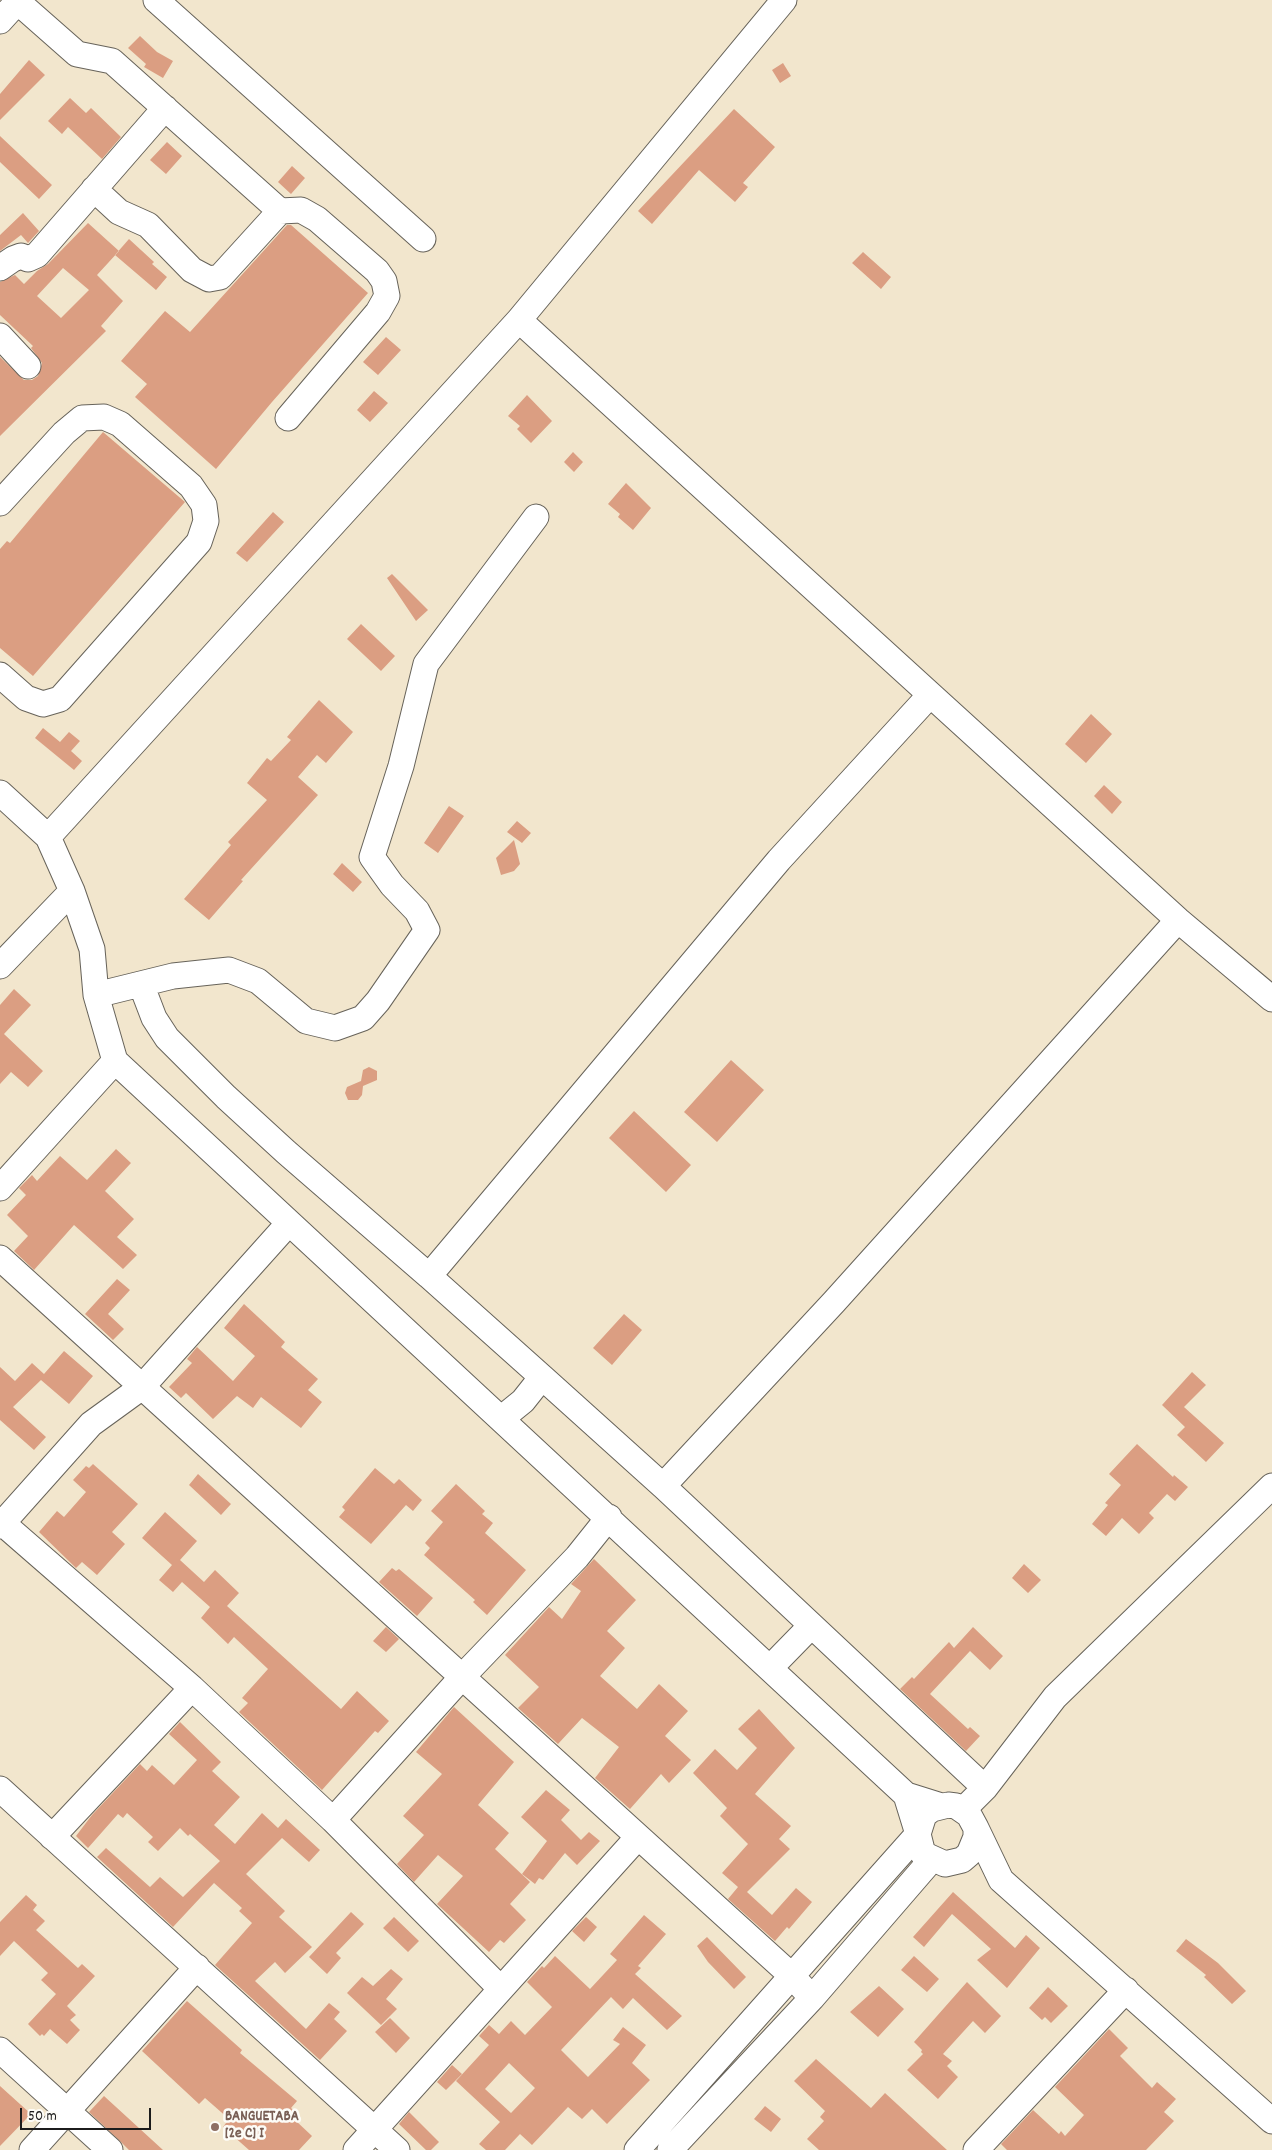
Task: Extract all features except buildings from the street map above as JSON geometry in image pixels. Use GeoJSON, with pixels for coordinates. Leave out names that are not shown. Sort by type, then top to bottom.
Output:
{"type":"FeatureCollection","features":[{"type":"Feature","properties":{"kind":"street"},"geometry":{"type":"LineString","coordinates":[[156,0],[423,239]]}},
{"type":"Feature","properties":{"kind":"street"},"geometry":{"type":"LineString","coordinates":[[48,837],[519,320],[784,0]]}},
{"type":"Feature","properties":{"kind":"street"},"geometry":{"type":"LineString","coordinates":[[0,21],[18,1],[77,54],[112,61],[280,211],[301,210],[317,219],[377,271],[384,281],[387,296],[378,312],[288,418]]}},
{"type":"Feature","properties":{"kind":"street"},"geometry":{"type":"LineString","coordinates":[[0,268],[21,256],[28,259],[37,256],[165,108]]}},
{"type":"Feature","properties":{"kind":"street"},"geometry":{"type":"LineString","coordinates":[[94,189],[119,212],[148,224],[192,270],[209,279],[220,277],[280,211]]}},
{"type":"Feature","properties":{"kind":"street"},"geometry":{"type":"LineString","coordinates":[[519,320],[1178,920],[1272,999]]}},
{"type":"Feature","properties":{"kind":"street"},"geometry":{"type":"LineString","coordinates":[[0,336],[28,366]]}},
{"type":"Feature","properties":{"kind":"street"},"geometry":{"type":"LineString","coordinates":[[0,503],[64,432],[82,418],[104,416],[120,424],[191,486],[204,505],[206,521],[199,542],[60,699],[43,704],[26,698],[0,675]]}},
{"type":"Feature","properties":{"kind":"street"},"geometry":{"type":"LineString","coordinates":[[119,990],[173,976],[229,970],[258,981],[306,1021],[335,1028],[363,1018],[378,1001],[427,930],[417,911],[392,885],[372,857],[401,766],[426,664],[536,517]]}},
{"type":"Feature","properties":{"kind":"street"},"geometry":{"type":"LineString","coordinates":[[429,1276],[779,860],[930,695]]}},
{"type":"Feature","properties":{"kind":"street"},"geometry":{"type":"LineString","coordinates":[[0,792],[48,837],[72,892],[92,949],[119,990],[154,1018],[167,1038],[226,1097],[286,1152],[429,1276],[533,1387],[662,1486],[800,1637],[985,1788]]}},
{"type":"Feature","properties":{"kind":"street"},"geometry":{"type":"LineString","coordinates":[[0,966],[72,892]]}},
{"type":"Feature","properties":{"kind":"street"},"geometry":{"type":"LineString","coordinates":[[662,1486],[834,1302],[1178,920]]}},
{"type":"Feature","properties":{"kind":"street"},"geometry":{"type":"LineString","coordinates":[[0,1188],[115,1061],[119,990]]}},
{"type":"Feature","properties":{"kind":"street"},"geometry":{"type":"LineString","coordinates":[[115,1061],[288,1224],[502,1418],[906,1795],[960,1815],[976,1837],[969,1854],[943,1861],[812,1998],[681,2146]]}},
{"type":"Feature","properties":{"kind":"street"},"geometry":{"type":"LineString","coordinates":[[288,1224],[142,1386],[91,1424],[1,1524],[192,1688],[333,1820],[500,1988]]}},
{"type":"Feature","properties":{"kind":"street"},"geometry":{"type":"LineString","coordinates":[[0,1258],[792,1976],[812,1998]]}},
{"type":"Feature","properties":{"kind":"street"},"geometry":{"type":"LineString","coordinates":[[502,1418],[533,1387]]}},
{"type":"Feature","properties":{"kind":"street"},"geometry":{"type":"LineString","coordinates":[[637,2150],[918,1834],[924,1816],[960,1815],[985,1788],[1055,1696],[1272,1486]]}},
{"type":"Feature","properties":{"kind":"street"},"geometry":{"type":"LineString","coordinates":[[333,1820],[462,1677],[577,1557],[609,1517]]}},
{"type":"Feature","properties":{"kind":"street"},"geometry":{"type":"LineString","coordinates":[[770,1668],[800,1637]]}},
{"type":"Feature","properties":{"kind":"street"},"geometry":{"type":"LineString","coordinates":[[52,1837],[192,1688]]}},
{"type":"Feature","properties":{"kind":"street"},"geometry":{"type":"LineString","coordinates":[[0,1789],[397,2150]]}},
{"type":"Feature","properties":{"kind":"street"},"geometry":{"type":"LineString","coordinates":[[906,1795],[922,1854],[1001,1880]]}},
{"type":"Feature","properties":{"kind":"street"},"geometry":{"type":"LineString","coordinates":[[960,1815],[1001,1880],[1272,2121]]}},
{"type":"Feature","properties":{"kind":"street"},"geometry":{"type":"LineString","coordinates":[[356,2150],[638,1837]]}},
{"type":"Feature","properties":{"kind":"street"},"geometry":{"type":"LineString","coordinates":[[32,2150],[197,1967]]}},
{"type":"Feature","properties":{"kind":"street"},"geometry":{"type":"LineString","coordinates":[[986,2147],[1126,1990]]}},
{"type":"Feature","properties":{"kind":"street"},"geometry":{"type":"LineString","coordinates":[[0,2050],[110,2150]]}},
{"type":"Feature","properties":{"kind":"place","name":"BANGUETABA [2e C] I"},"geometry":{"type":"Point","coordinates":[215,2127]}}]}
